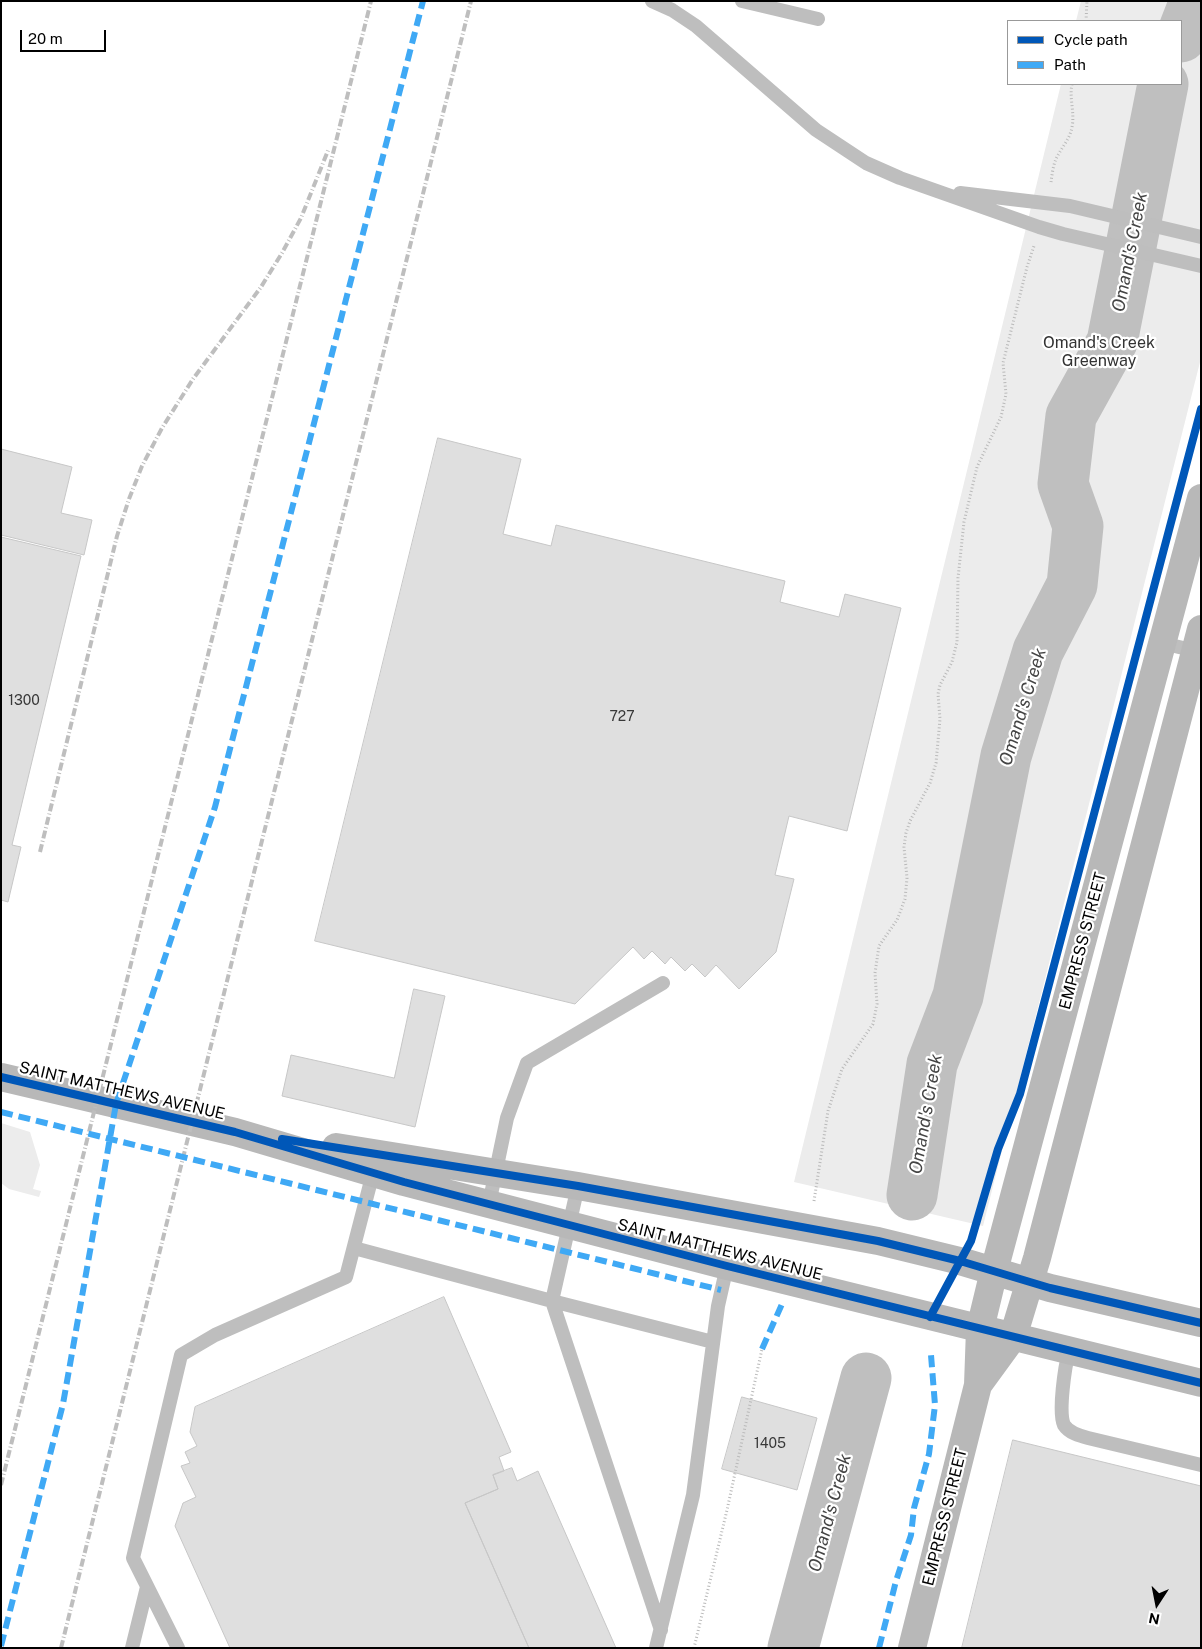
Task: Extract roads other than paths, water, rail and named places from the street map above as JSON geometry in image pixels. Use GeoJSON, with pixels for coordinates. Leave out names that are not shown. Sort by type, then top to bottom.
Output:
{"type":"FeatureCollection","features":[{"type":"Feature","properties":{"kind":"main road","name":"EMPRESS STREET"},"geometry":{"type":"LineString","coordinates":[[912,1648],[978,1385],[980,1330],[994,1271],[1201,498]]}},
{"type":"Feature","properties":{"kind":"main road","name":"EMPRESS STREET"},"geometry":{"type":"LineString","coordinates":[[978,1385],[1013,1337],[1030,1282],[1199,644]]}},
{"type":"Feature","properties":{"kind":"main road","name":"SAINT MATTHEWS AVENUE"},"geometry":{"type":"LineString","coordinates":[[1,1076],[235,1132],[376,1163],[489,1204],[980,1330],[1201,1383]]}},
{"type":"Feature","properties":{"kind":"main road","name":"SAINT MATTHEWS AVENUE"},"geometry":{"type":"LineString","coordinates":[[376,1163],[497,1173],[878,1241],[960,1261],[1050,1288],[1201,1324]]}},
{"type":"Feature","properties":{"kind":"lane"},"geometry":{"type":"LineString","coordinates":[[652,1],[672,10],[706,34],[809,124],[866,163],[900,178],[1039,227],[1195,265]]}},
{"type":"Feature","properties":{"kind":"lane"},"geometry":{"type":"LineString","coordinates":[[742,1],[818,19]]}},
{"type":"Feature","properties":{"kind":"lane"},"geometry":{"type":"LineString","coordinates":[[937,190],[1070,206],[1199,236]]}},
{"type":"Feature","properties":{"kind":"lane"},"geometry":{"type":"LineString","coordinates":[[1162,643],[1199,644]]}},
{"type":"Feature","properties":{"kind":"lane"},"geometry":{"type":"LineString","coordinates":[[489,1204],[507,1118],[527,1063],[663,983]]}},
{"type":"Feature","properties":{"kind":"lane"},"geometry":{"type":"LineString","coordinates":[[178,1648],[133,1558],[181,1355],[215,1335],[346,1277],[376,1163]]}},
{"type":"Feature","properties":{"kind":"lane"},"geometry":{"type":"LineString","coordinates":[[578,1186],[552,1302],[661,1630]]}},
{"type":"Feature","properties":{"kind":"lane"},"geometry":{"type":"LineString","coordinates":[[354,1248],[552,1302],[713,1342]]}},
{"type":"Feature","properties":{"kind":"lane"},"geometry":{"type":"LineString","coordinates":[[656,1648],[693,1495],[718,1306],[727,1266]]}},
{"type":"Feature","properties":{"kind":"lane"},"geometry":{"type":"LineString","coordinates":[[1069,1351],[1064,1371],[1062,1414],[1064,1426],[1071,1432],[1088,1438],[1201,1465]]}},
{"type":"Feature","properties":{"kind":"lane"},"geometry":{"type":"LineString","coordinates":[[132,1648],[147,1587]]}},
{"type":"Feature","properties":{"kind":"waterway","name":"Omand's Creek"},"geometry":{"type":"LineString","coordinates":[[1182,34],[1195,1]]}},
{"type":"Feature","properties":{"kind":"waterway","name":"Omand's Creek"},"geometry":{"type":"LineString","coordinates":[[912,1195],[932,1064],[958,996],[1006,756],[1038,651],[1072,585],[1078,526],[1063,484],[1071,416],[1112,342],[1163,85]]}},
{"type":"Feature","properties":{"kind":"waterway","name":"Omand's Creek"},"geometry":{"type":"LineString","coordinates":[[793,1648],[866,1378]]}},
{"type":"Feature","properties":{"kind":"railway"},"geometry":{"type":"LineString","coordinates":[[1,1485],[371,1]]}},
{"type":"Feature","properties":{"kind":"railway"},"geometry":{"type":"LineString","coordinates":[[61,1648],[471,1]]}},
{"type":"Feature","properties":{"kind":"railway"},"geometry":{"type":"LineString","coordinates":[[40,852],[117,536],[142,466],[162,428],[193,379],[261,287],[282,253],[301,218],[329,148]]}},
{"type":"Feature","properties":{"kind":"park label","name":"Omand's Creek Greenway"},"geometry":{"type":"Point","coordinates":[1099,352]}}]}
